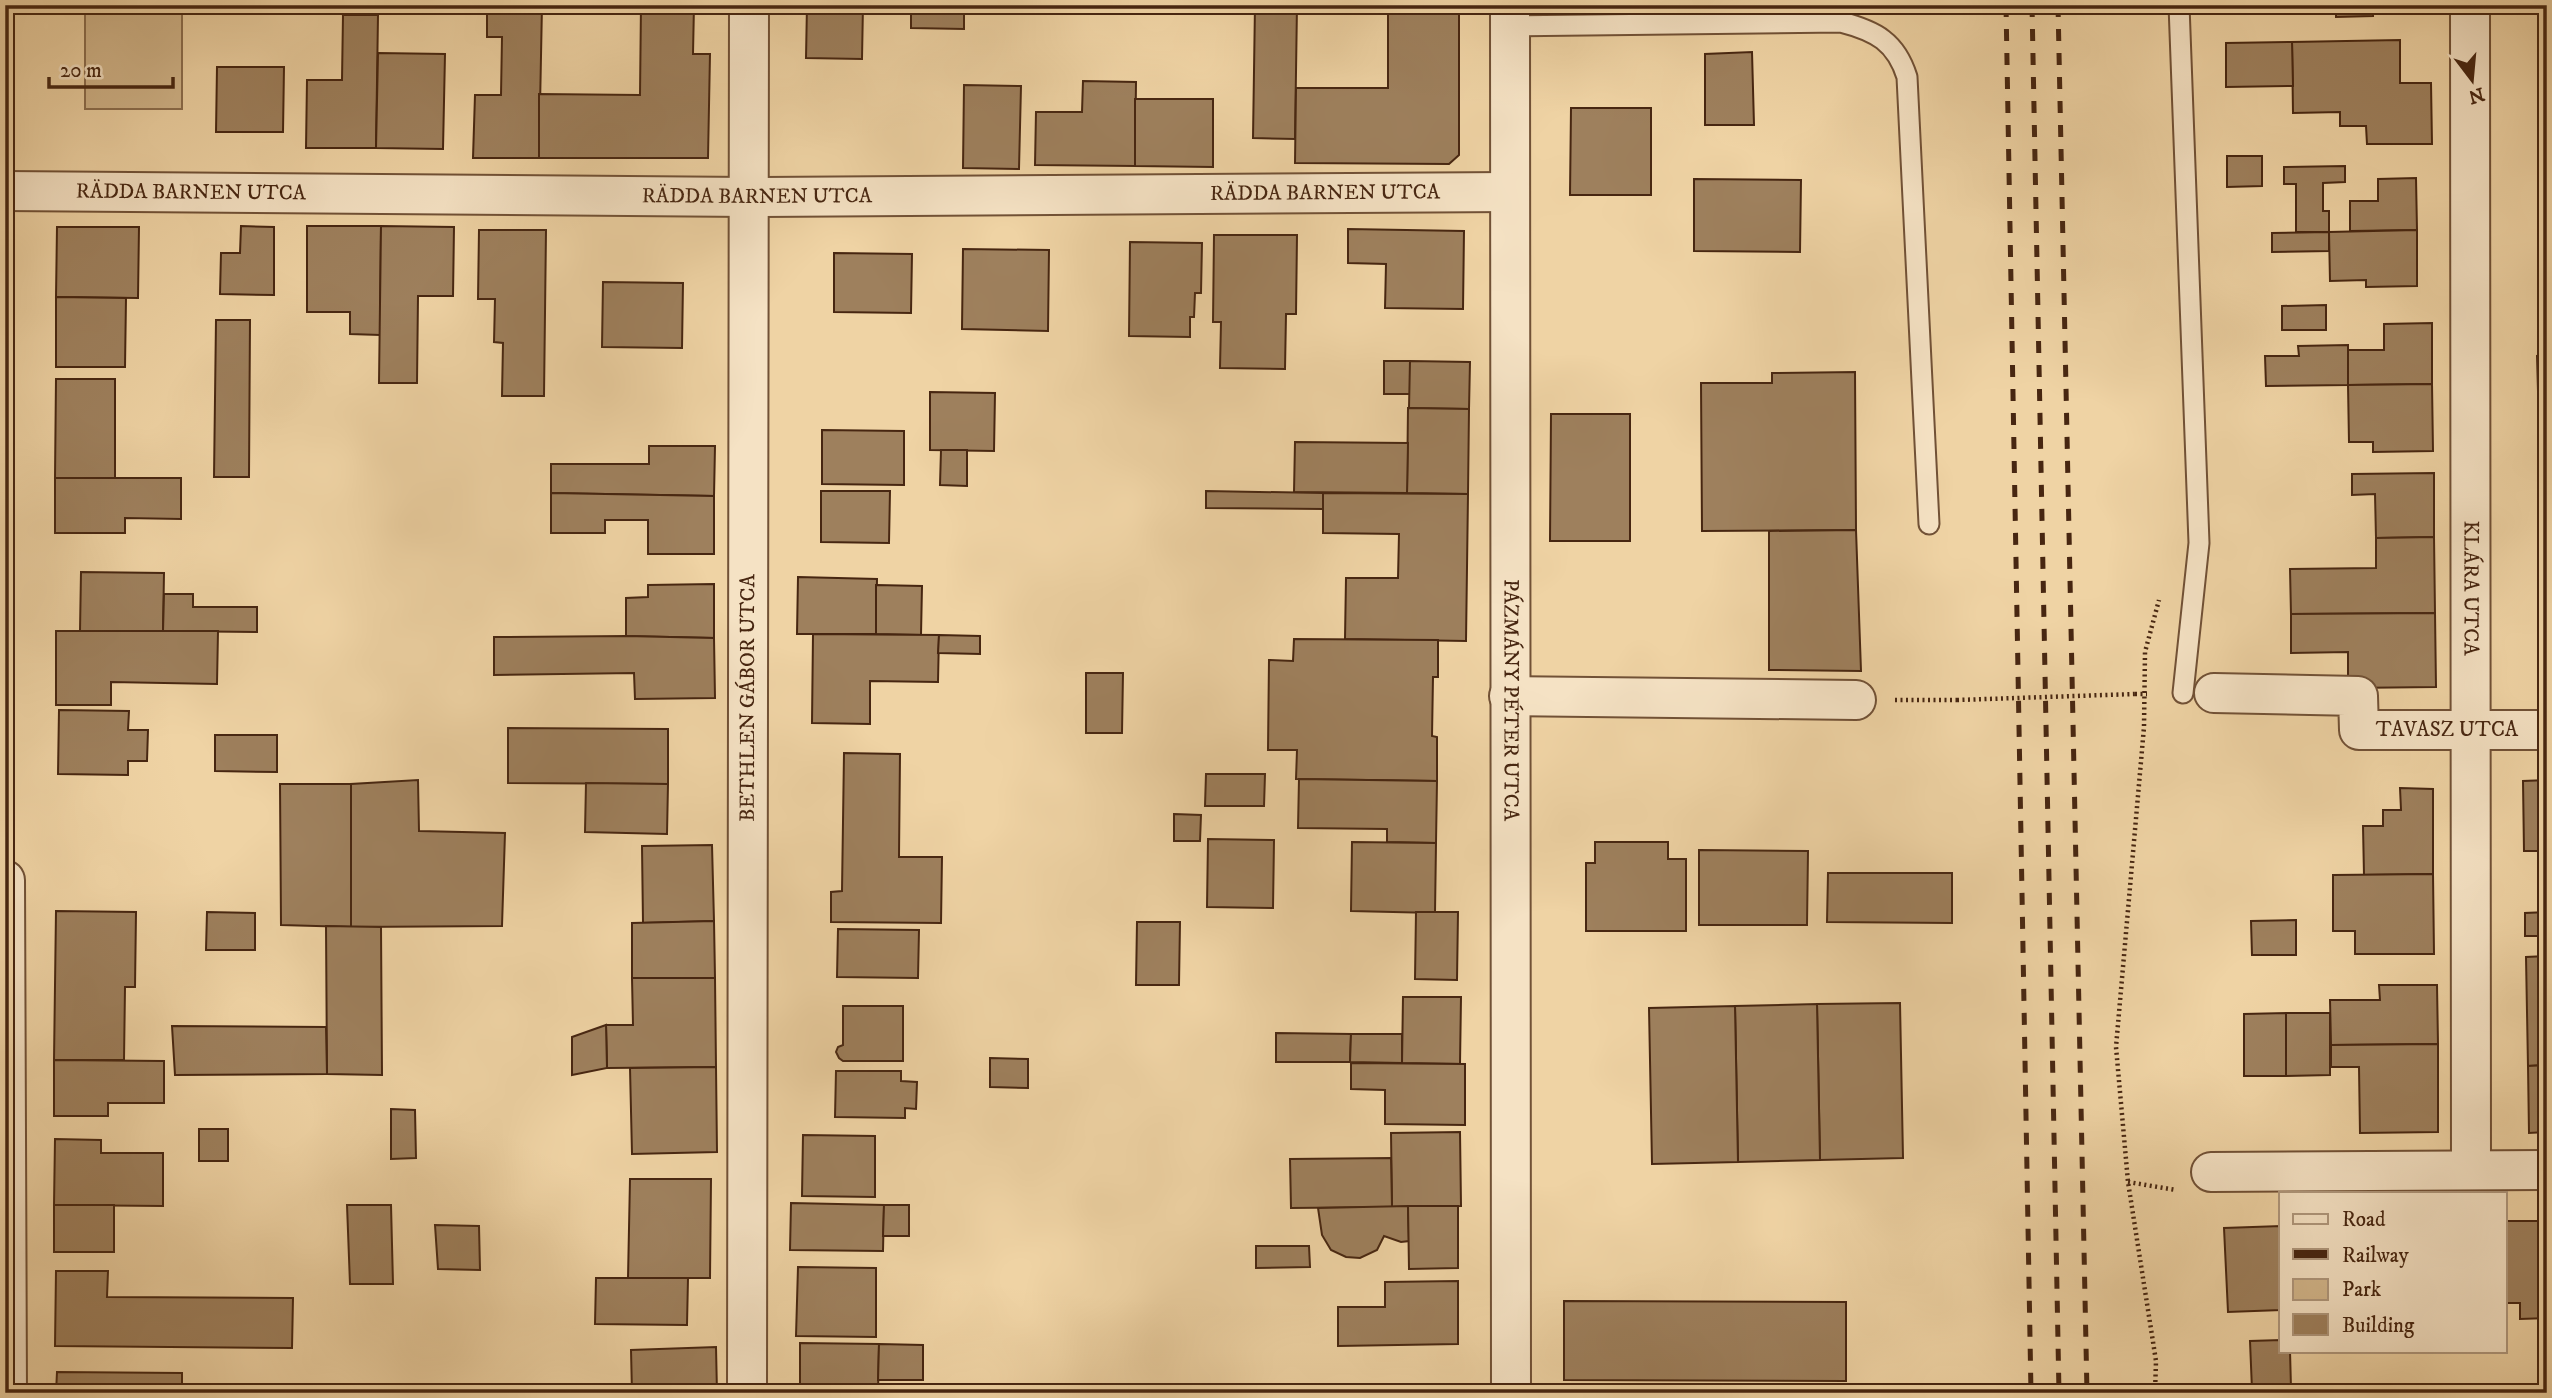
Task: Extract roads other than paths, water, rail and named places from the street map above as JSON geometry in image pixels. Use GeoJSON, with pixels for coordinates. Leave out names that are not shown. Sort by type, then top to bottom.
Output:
{"type":"FeatureCollection","features":[{"type":"Feature","properties":{"kind":"street","name":"BETHLEN GÁBOR UTCA"},"geometry":{"type":"LineString","coordinates":[[747,1393],[749,5]]}},
{"type":"Feature","properties":{"kind":"street","name":"KLÁRA UTCA"},"geometry":{"type":"LineString","coordinates":[[2470,5],[2471,1170]]}},
{"type":"Feature","properties":{"kind":"street","name":"PÁZMÁNY PÉTER UTCA"},"geometry":{"type":"LineString","coordinates":[[1510,15],[1511,1393]]}},
{"type":"Feature","properties":{"kind":"street","name":"RÄDDA BARNEN UTCA"},"geometry":{"type":"LineString","coordinates":[[5,191],[748,197],[1510,192]]}},
{"type":"Feature","properties":{"kind":"street","name":"TAVASZ UTCA"},"geometry":{"type":"LineString","coordinates":[[2199,693],[2358,696],[2359,730],[2547,730]]}},
{"type":"Feature","properties":{"kind":"street"},"geometry":{"type":"LineString","coordinates":[[1509,696],[1856,700]]}},
{"type":"Feature","properties":{"kind":"street"},"geometry":{"type":"LineString","coordinates":[[5,880],[7,1393]]}},
{"type":"Feature","properties":{"kind":"street"},"geometry":{"type":"LineString","coordinates":[[2211,1172],[2547,1170]]}},
{"type":"Feature","properties":{"kind":"lane"},"geometry":{"type":"LineString","coordinates":[[2179,5],[2199,543],[2199,693]]}},
{"type":"Feature","properties":{"kind":"lane"},"geometry":{"type":"LineString","coordinates":[[1510,15],[1841,22],[1877,34],[1893,48],[1902,61],[1907,77],[1929,524]]}},
{"type":"Feature","properties":{"kind":"railway"},"geometry":{"type":"LineString","coordinates":[[2006,5],[2031,1393]]}},
{"type":"Feature","properties":{"kind":"railway"},"geometry":{"type":"LineString","coordinates":[[2032,5],[2059,1393]]}},
{"type":"Feature","properties":{"kind":"railway"},"geometry":{"type":"LineString","coordinates":[[2058,5],[2087,1393]]}}]}
